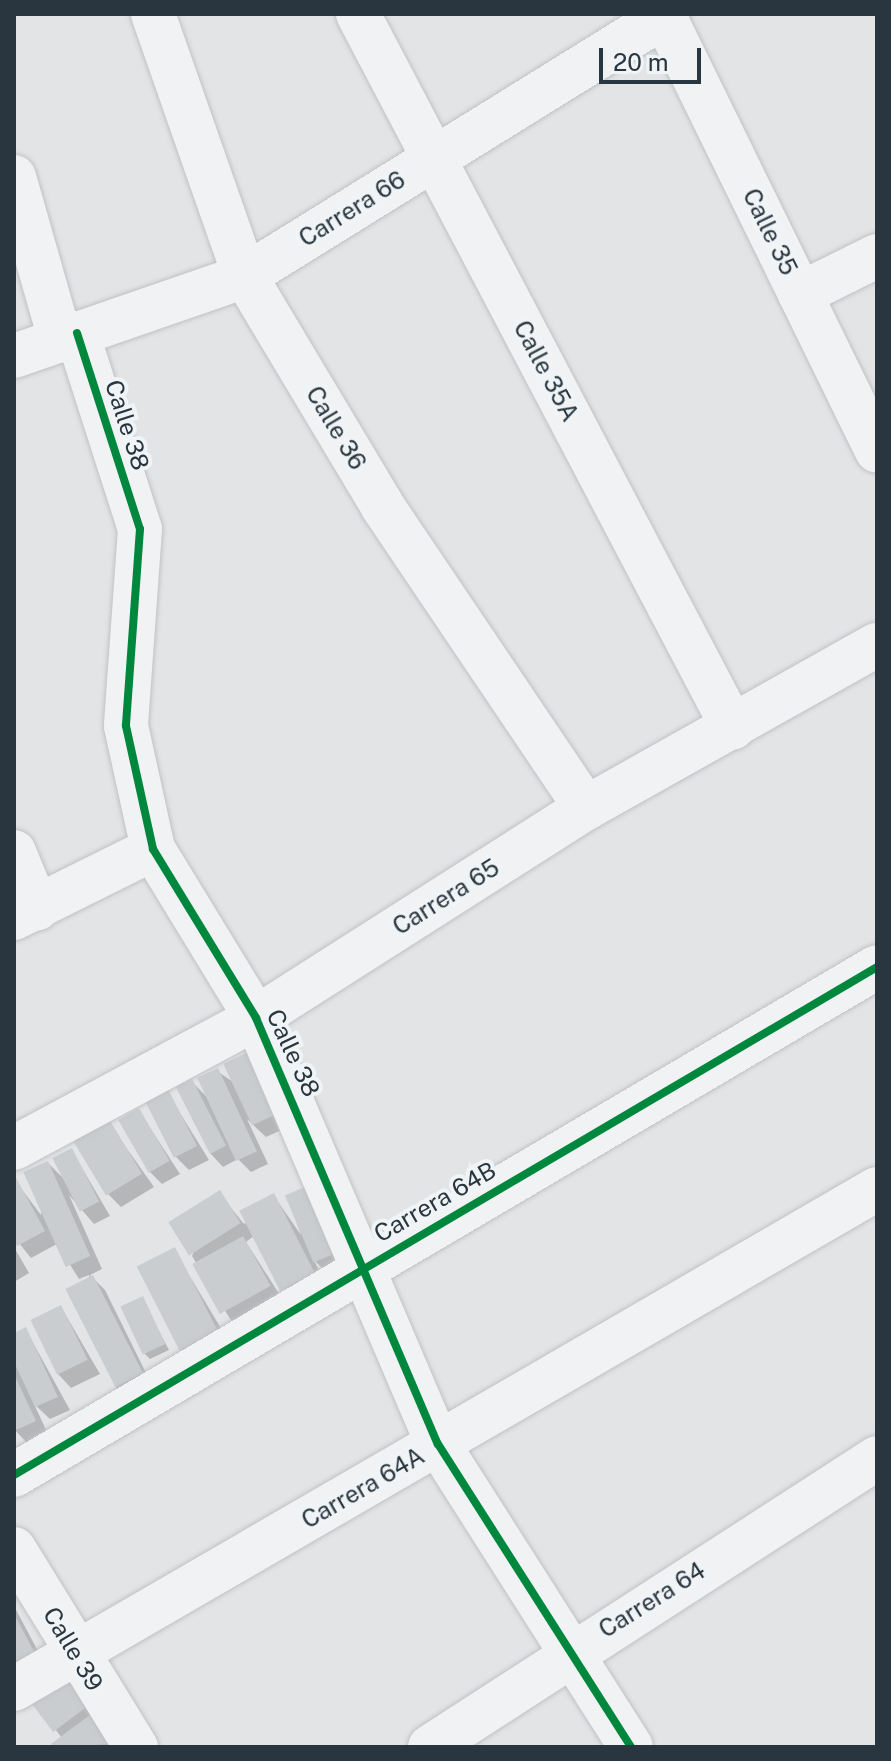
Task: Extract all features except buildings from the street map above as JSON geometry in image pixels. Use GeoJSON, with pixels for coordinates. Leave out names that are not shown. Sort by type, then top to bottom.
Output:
{"type":"FeatureCollection","features":[{"type":"Feature","properties":{"kind":"street","name":"Calle 36"},"geometry":{"type":"LineString","coordinates":[[153,14],[245,276],[383,507],[586,808]]}},
{"type":"Feature","properties":{"kind":"street","name":"Calle 35A"},"geometry":{"type":"LineString","coordinates":[[358,14],[431,160],[733,728]]}},
{"type":"Feature","properties":{"kind":"street","name":"Carrera 66"},"geometry":{"type":"LineString","coordinates":[[14,356],[245,276],[665,15]]}},
{"type":"Feature","properties":{"kind":"street","name":"Calle 35"},"geometry":{"type":"LineString","coordinates":[[665,15],[877,450]]}},
{"type":"Feature","properties":{"kind":"street","name":"Calle 38"},"geometry":{"type":"LineString","coordinates":[[14,177],[68,336],[140,529],[126,726],[153,849],[256,1018],[367,1265],[438,1444],[566,1655],[631,1747]]}},
{"type":"Feature","properties":{"kind":"street"},"geometry":{"type":"LineString","coordinates":[[800,294],[877,256]]}},
{"type":"Feature","properties":{"kind":"street","name":"Carrera 65"},"geometry":{"type":"LineString","coordinates":[[14,1148],[256,1018],[586,808],[877,645]]}},
{"type":"Feature","properties":{"kind":"street"},"geometry":{"type":"LineString","coordinates":[[14,852],[26,913],[153,849]]}},
{"type":"Feature","properties":{"kind":"street","name":"Carrera 64B"},"geometry":{"type":"LineString","coordinates":[[14,1475],[877,967]]}},
{"type":"Feature","properties":{"kind":"street","name":"Carrera 64A"},"geometry":{"type":"LineString","coordinates":[[14,1689],[877,1189]]}},
{"type":"Feature","properties":{"kind":"street","name":"Carrera 64"},"geometry":{"type":"LineString","coordinates":[[430,1747],[566,1655],[877,1458]]}},
{"type":"Feature","properties":{"kind":"street","name":"Calle 39"},"geometry":{"type":"LineString","coordinates":[[14,1549],[74,1656],[136,1747]]}},
{"type":"Feature","properties":{"kind":"cycle path"},"geometry":{"type":"LineString","coordinates":[[77,333],[140,529],[126,726],[153,849],[256,1018],[438,1444],[631,1747]]}},
{"type":"Feature","properties":{"kind":"cycle path"},"geometry":{"type":"LineString","coordinates":[[14,1475],[877,967]]}}]}
